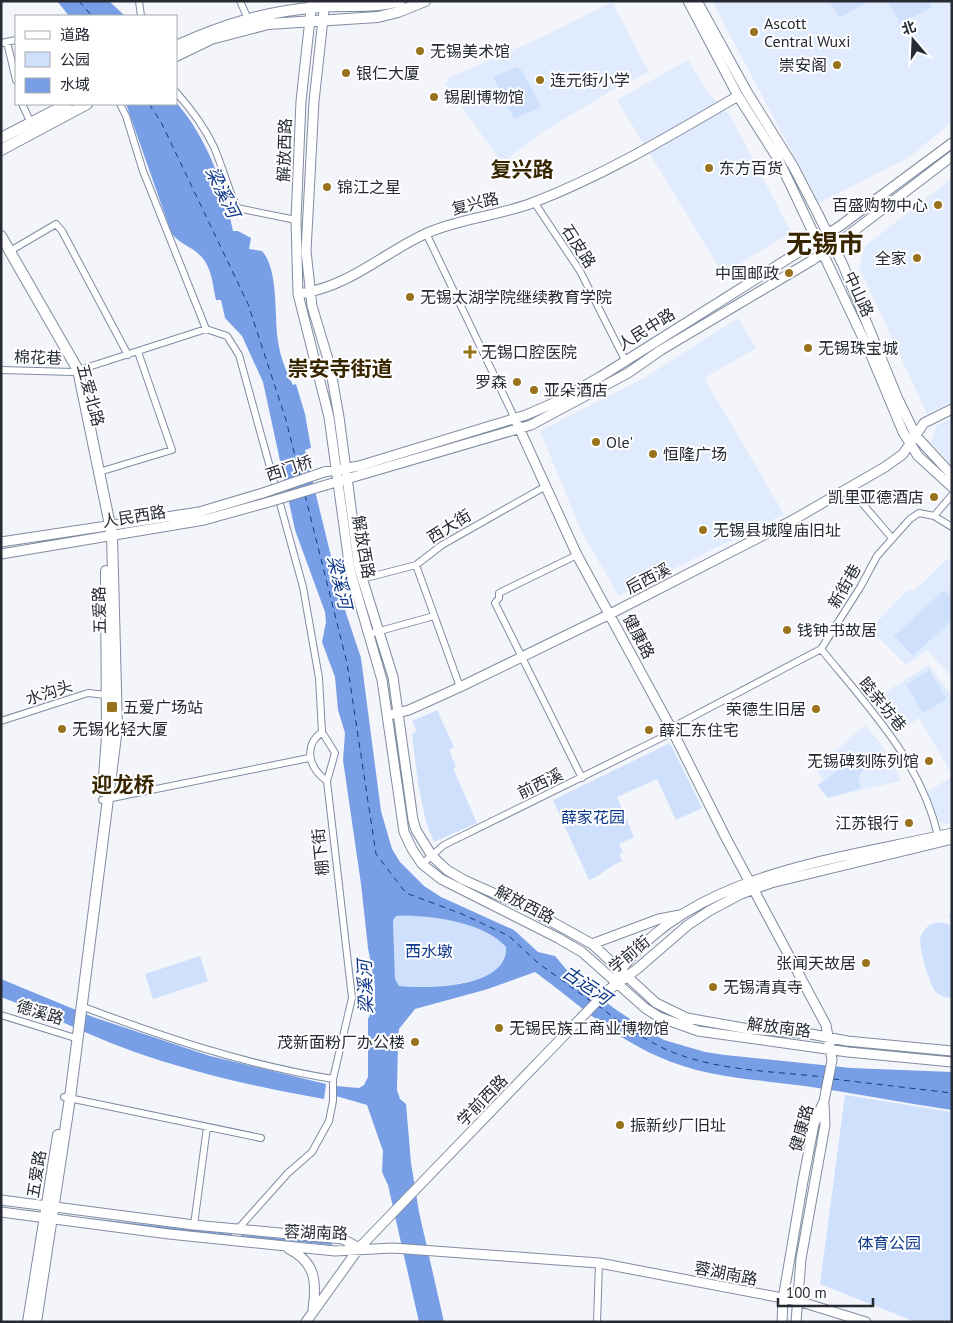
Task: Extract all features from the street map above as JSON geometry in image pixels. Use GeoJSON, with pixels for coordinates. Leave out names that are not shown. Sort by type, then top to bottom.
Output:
{"type":"FeatureCollection","features":[{"type":"Feature","properties":{"kind":"main road"},"geometry":{"type":"LineString","coordinates":[[178,45],[248,18],[311,4],[378,6],[400,1]]}},
{"type":"Feature","properties":{"kind":"main road"},"geometry":{"type":"LineString","coordinates":[[178,55],[211,39],[268,24],[378,17],[398,12],[425,1]]}},
{"type":"Feature","properties":{"kind":"main road","name":"中山路"},"geometry":{"type":"LineString","coordinates":[[688,1],[738,96],[778,160],[870,353],[892,411],[918,456],[952,487]]}},
{"type":"Feature","properties":{"kind":"main road","name":"中山路"},"geometry":{"type":"LineString","coordinates":[[697,1],[747,92],[793,166],[828,234],[916,436],[952,474]]}},
{"type":"Feature","properties":{"kind":"main road","name":"解放西路"},"geometry":{"type":"LineString","coordinates":[[311,4],[301,101],[296,220],[298,294],[328,417],[339,482],[350,570],[393,677],[416,830],[432,856],[447,870],[464,880],[527,908],[592,944],[624,973]]}},
{"type":"Feature","properties":{"kind":"main road","name":"解放西路"},"geometry":{"type":"LineString","coordinates":[[324,4],[314,101],[306,251],[309,292],[330,366],[347,468],[362,579],[382,680],[404,832],[422,864],[441,879],[523,918],[582,952],[616,982]]}},
{"type":"Feature","properties":{"kind":"main road","name":"复兴路"},"geometry":{"type":"LineString","coordinates":[[298,294],[322,290],[343,281],[426,233],[460,220],[496,214],[534,202],[586,181],[738,96]]}},
{"type":"Feature","properties":{"kind":"main road"},"geometry":{"type":"LineString","coordinates":[[1,138],[65,105]]}},
{"type":"Feature","properties":{"kind":"main road"},"geometry":{"type":"LineString","coordinates":[[1,150],[85,105]]}},
{"type":"Feature","properties":{"kind":"main road","name":"人民中路"},"geometry":{"type":"LineString","coordinates":[[324,472],[347,468],[515,418],[556,402],[828,234],[952,143]]}},
{"type":"Feature","properties":{"kind":"main road","name":"人民中路"},"geometry":{"type":"LineString","coordinates":[[326,485],[520,428],[561,410],[628,373],[661,350],[834,246],[952,156]]}},
{"type":"Feature","properties":{"kind":"main road"},"geometry":{"type":"LineString","coordinates":[[1,236],[6,250]]}},
{"type":"Feature","properties":{"kind":"main road","name":"五爱北路"},"geometry":{"type":"LineString","coordinates":[[6,250],[76,371],[108,531]]}},
{"type":"Feature","properties":{"kind":"main road","name":"五爱路"},"geometry":{"type":"LineString","coordinates":[[36,1322],[48,1219],[67,1098],[105,799],[117,728],[108,531],[99,472],[76,371]]}},
{"type":"Feature","properties":{"kind":"main road","name":"后西溪"},"geometry":{"type":"LineString","coordinates":[[387,715],[410,710],[460,687],[742,548],[849,488],[903,454],[924,423],[952,409]]}},
{"type":"Feature","properties":{"kind":"main road","name":"健康路"},"geometry":{"type":"LineString","coordinates":[[515,418],[578,555],[672,730],[724,836],[826,1025],[832,1060],[824,1101],[814,1124],[783,1299],[782,1322]]}},
{"type":"Feature","properties":{"kind":"main road","name":"西门桥"},"geometry":{"type":"LineString","coordinates":[[263,492],[324,472]]}},
{"type":"Feature","properties":{"kind":"main road","name":"西门桥"},"geometry":{"type":"LineString","coordinates":[[269,502],[326,485]]}},
{"type":"Feature","properties":{"kind":"main road","name":"人民西路"},"geometry":{"type":"LineString","coordinates":[[1,554],[199,512],[263,492]]}},
{"type":"Feature","properties":{"kind":"main road","name":"人民西路"},"geometry":{"type":"LineString","coordinates":[[1,542],[204,520],[269,502]]}},
{"type":"Feature","properties":{"kind":"main road","name":"五爱路"},"geometry":{"type":"LineString","coordinates":[[105,799],[108,531]]}},
{"type":"Feature","properties":{"kind":"main road","name":"学前街"},"geometry":{"type":"LineString","coordinates":[[553,1047],[624,973],[709,910],[752,886],[809,865],[952,833]]}},
{"type":"Feature","properties":{"kind":"main road","name":"学前街"},"geometry":{"type":"LineString","coordinates":[[624,973],[628,961],[652,938],[683,915],[713,897],[952,839]]}},
{"type":"Feature","properties":{"kind":"main road"},"geometry":{"type":"LineString","coordinates":[[592,944],[659,919],[683,915]]}},
{"type":"Feature","properties":{"kind":"main road","name":"解放南路"},"geometry":{"type":"LineString","coordinates":[[624,973],[656,1003],[687,1018],[731,1026],[828,1037],[847,1041],[952,1051]]}},
{"type":"Feature","properties":{"kind":"main road","name":"解放南路"},"geometry":{"type":"LineString","coordinates":[[616,982],[645,1008],[683,1027],[698,1031],[830,1049],[952,1062]]}},
{"type":"Feature","properties":{"kind":"main road","name":"学前西路"},"geometry":{"type":"LineString","coordinates":[[360,1248],[553,1047]]}},
{"type":"Feature","properties":{"kind":"main road","name":"健康路"},"geometry":{"type":"LineString","coordinates":[[796,1322],[801,1259],[825,1125],[824,1101]]}},
{"type":"Feature","properties":{"kind":"main road","name":"蓉湖南路"},"geometry":{"type":"LineString","coordinates":[[1,1200],[194,1225],[343,1239],[360,1248]]}},
{"type":"Feature","properties":{"kind":"main road","name":"蓉湖南路"},"geometry":{"type":"LineString","coordinates":[[1,1212],[48,1219],[335,1251],[360,1248],[393,1248],[599,1263],[798,1301],[866,1322]]}},
{"type":"Feature","properties":{"kind":"main road","name":"五爱路"},"geometry":{"type":"LineString","coordinates":[[28,1322],[48,1219]]}},
{"type":"Feature","properties":{"kind":"main road"},"geometry":{"type":"LineString","coordinates":[[237,1241],[238,1230]]}},
{"type":"Feature","properties":{"kind":"main road"},"geometry":{"type":"LineString","coordinates":[[284,1246],[308,1261],[312,1273],[313,1310]]}},
{"type":"Feature","properties":{"kind":"main road"},"geometry":{"type":"LineString","coordinates":[[306,1322],[360,1248]]}},
{"type":"Feature","properties":{"kind":"street"},"geometry":{"type":"LineString","coordinates":[[139,1],[141,15]]}},
{"type":"Feature","properties":{"kind":"street"},"geometry":{"type":"LineString","coordinates":[[240,1],[248,18]]}},
{"type":"Feature","properties":{"kind":"street"},"geometry":{"type":"LineString","coordinates":[[4,42],[15,77]]}},
{"type":"Feature","properties":{"kind":"street"},"geometry":{"type":"LineString","coordinates":[[178,94],[199,119],[214,147],[224,180],[237,208],[296,220]]}},
{"type":"Feature","properties":{"kind":"street"},"geometry":{"type":"LineString","coordinates":[[22,105],[31,123]]}},
{"type":"Feature","properties":{"kind":"street"},"geometry":{"type":"LineString","coordinates":[[120,105],[126,116],[143,171],[206,329]]}},
{"type":"Feature","properties":{"kind":"street","name":"石皮路"},"geometry":{"type":"LineString","coordinates":[[534,202],[580,271],[625,360]]}},
{"type":"Feature","properties":{"kind":"street"},"geometry":{"type":"LineString","coordinates":[[6,250],[56,224],[62,231],[128,355]]}},
{"type":"Feature","properties":{"kind":"street","name":"健康路"},"geometry":{"type":"LineString","coordinates":[[426,233],[515,418]]}},
{"type":"Feature","properties":{"kind":"street","name":"棉花巷"},"geometry":{"type":"LineString","coordinates":[[1,370],[76,371],[206,329]]}},
{"type":"Feature","properties":{"kind":"street","name":"棚下街"},"geometry":{"type":"LineString","coordinates":[[206,329],[227,336],[239,356],[262,446],[303,587],[319,678],[322,732],[335,753],[327,781],[338,888],[352,990],[348,1022],[333,1079],[333,1101],[329,1121],[312,1152],[288,1173],[238,1230]]}},
{"type":"Feature","properties":{"kind":"street"},"geometry":{"type":"LineString","coordinates":[[99,472],[172,450],[138,352]]}},
{"type":"Feature","properties":{"kind":"street","name":"西大街"},"geometry":{"type":"LineString","coordinates":[[362,579],[416,565],[442,545],[546,486]]}},
{"type":"Feature","properties":{"kind":"street"},"geometry":{"type":"LineString","coordinates":[[849,488],[892,538]]}},
{"type":"Feature","properties":{"kind":"street"},"geometry":{"type":"LineString","coordinates":[[952,495],[934,516],[952,527]]}},
{"type":"Feature","properties":{"kind":"street","name":"新街巷"},"geometry":{"type":"LineString","coordinates":[[822,649],[861,586],[876,556],[919,513],[934,516]]}},
{"type":"Feature","properties":{"kind":"street"},"geometry":{"type":"LineString","coordinates":[[578,555],[499,593],[499,598],[495,603],[582,778]]}},
{"type":"Feature","properties":{"kind":"street"},"geometry":{"type":"LineString","coordinates":[[416,565],[460,687]]}},
{"type":"Feature","properties":{"kind":"street"},"geometry":{"type":"LineString","coordinates":[[374,633],[434,616]]}},
{"type":"Feature","properties":{"kind":"street"},"geometry":{"type":"LineString","coordinates":[[672,730],[822,649]]}},
{"type":"Feature","properties":{"kind":"street","name":"睦亲坊巷"},"geometry":{"type":"LineString","coordinates":[[822,649],[898,743],[931,813],[938,836]]}},
{"type":"Feature","properties":{"kind":"street","name":"水沟头"},"geometry":{"type":"LineString","coordinates":[[1,722],[88,693],[106,695]]}},
{"type":"Feature","properties":{"kind":"street","name":"前西溪"},"geometry":{"type":"LineString","coordinates":[[422,864],[444,845],[582,778],[672,730]]}},
{"type":"Feature","properties":{"kind":"street"},"geometry":{"type":"LineString","coordinates":[[322,732],[312,744],[309,758],[317,772],[327,781]]}},
{"type":"Feature","properties":{"kind":"street"},"geometry":{"type":"LineString","coordinates":[[105,799],[309,758]]}},
{"type":"Feature","properties":{"kind":"street"},"geometry":{"type":"LineString","coordinates":[[78,1005],[188,1044],[291,1072],[333,1079]]}},
{"type":"Feature","properties":{"kind":"street","name":"德溪路"},"geometry":{"type":"LineString","coordinates":[[1,1015],[74,1033]]}},
{"type":"Feature","properties":{"kind":"street"},"geometry":{"type":"LineString","coordinates":[[67,1098],[261,1138]]}},
{"type":"Feature","properties":{"kind":"street"},"geometry":{"type":"LineString","coordinates":[[194,1225],[207,1127]]}},
{"type":"Feature","properties":{"kind":"street"},"geometry":{"type":"LineString","coordinates":[[597,1322],[599,1263]]}},
{"type":"Feature","properties":{"kind":"shaded area"},"geometry":{"type":"Polygon","coordinates":[[[712,1],[829,1],[839,18],[870,1],[887,1],[900,24],[931,7],[929,1],[952,1],[952,122],[908,158],[819,203],[712,1]]]}},
{"type":"Feature","properties":{"kind":"shaded area","name":"连元街小学"},"geometry":{"type":"Polygon","coordinates":[[[612,2],[649,72],[611,91],[543,132],[502,163],[445,84],[450,77],[540,38],[612,2]]]}},
{"type":"Feature","properties":{"kind":"shaded area"},"geometry":{"type":"Polygon","coordinates":[[[688,60],[708,93],[731,117],[791,232],[723,274],[617,100],[688,60]]]}},
{"type":"Feature","properties":{"kind":"shaded area"},"geometry":{"type":"Polygon","coordinates":[[[952,178],[952,401],[927,414],[859,267],[865,246],[952,178]]]}},
{"type":"Feature","properties":{"kind":"shaded area"},"geometry":{"type":"Polygon","coordinates":[[[738,318],[756,348],[704,378],[784,514],[619,596],[583,535],[540,431],[644,378],[738,318]]]}},
{"type":"Feature","properties":{"kind":"shaded area"},"geometry":{"type":"Polygon","coordinates":[[[952,418],[952,466],[931,442],[936,426],[952,418]]]}},
{"type":"Feature","properties":{"kind":"shaded area"},"geometry":{"type":"Polygon","coordinates":[[[947,559],[952,562],[951,676],[927,650],[906,665],[870,629],[908,590],[914,591],[947,559]]]}},
{"type":"Feature","properties":{"kind":"shaded area"},"geometry":{"type":"Polygon","coordinates":[[[929,665],[952,696],[952,775],[919,718],[895,733],[873,700],[929,665]]]}},
{"type":"Feature","properties":{"kind":"shaded area"},"geometry":{"type":"Polygon","coordinates":[[[865,725],[881,744],[899,775],[900,781],[828,798],[817,785],[823,779],[815,769],[865,725]]]}},
{"type":"Feature","properties":{"kind":"shaded area"},"geometry":{"type":"Polygon","coordinates":[[[952,777],[952,823],[943,824],[939,820],[927,792],[952,777]]]}},
{"type":"Feature","properties":{"kind":"green space"},"geometry":{"type":"Polygon","coordinates":[[[829,1],[870,1],[839,18],[829,1]]]}},
{"type":"Feature","properties":{"kind":"green space"},"geometry":{"type":"Polygon","coordinates":[[[887,1],[929,1],[932,7],[900,24],[887,1]]]}},
{"type":"Feature","properties":{"kind":"green space"},"geometry":{"type":"Polygon","coordinates":[[[517,67],[523,72],[541,107],[514,119],[493,77],[517,67]]]}},
{"type":"Feature","properties":{"kind":"green space"},"geometry":{"type":"Polygon","coordinates":[[[944,590],[952,598],[952,620],[913,656],[894,636],[944,590]]]}},
{"type":"Feature","properties":{"kind":"green space"},"geometry":{"type":"Polygon","coordinates":[[[929,670],[947,699],[923,713],[906,685],[929,670]]]}},
{"type":"Feature","properties":{"kind":"green space"},"geometry":{"type":"Polygon","coordinates":[[[437,710],[454,747],[449,750],[456,767],[453,768],[477,823],[434,842],[426,822],[418,783],[412,734],[417,731],[412,721],[437,710]]]}},
{"type":"Feature","properties":{"kind":"green space","name":"薛家花园"},"geometry":{"type":"Polygon","coordinates":[[[670,743],[702,808],[676,820],[657,779],[617,797],[634,837],[619,844],[623,852],[619,854],[622,861],[589,880],[553,800],[670,743]]]}},
{"type":"Feature","properties":{"kind":"green space"},"geometry":{"type":"Polygon","coordinates":[[[857,754],[868,767],[858,776],[861,788],[828,798],[818,786],[857,754]]]}},
{"type":"Feature","properties":{"kind":"green space"},"geometry":{"type":"Polygon","coordinates":[[[952,913],[952,998],[940,995],[934,989],[926,967],[920,939],[925,929],[932,924],[951,925],[949,914],[952,913]]]}},
{"type":"Feature","properties":{"kind":"green space","name":"西水墩"},"geometry":{"type":"Polygon","coordinates":[[[396,916],[439,918],[455,921],[484,931],[497,938],[506,947],[505,962],[500,969],[492,974],[465,982],[434,987],[406,987],[397,985],[395,979],[393,920],[396,916]]]}},
{"type":"Feature","properties":{"kind":"green space"},"geometry":{"type":"Polygon","coordinates":[[[200,956],[208,981],[153,999],[145,974],[200,956]]]}},
{"type":"Feature","properties":{"kind":"green space","name":"体育公园"},"geometry":{"type":"Polygon","coordinates":[[[845,1095],[952,1112],[952,1322],[916,1322],[820,1284],[845,1095]]]}},
{"type":"Feature","properties":{"kind":"water"},"geometry":{"type":"Polygon","coordinates":[[[57,1],[109,1],[124,15],[68,15],[57,1]]]}},
{"type":"Feature","properties":{"kind":"water","name":"梁溪河"},"geometry":{"type":"Polygon","coordinates":[[[126,105],[178,105],[197,131],[213,163],[225,196],[233,231],[238,231],[251,238],[249,249],[262,251],[271,270],[280,352],[290,380],[293,385],[296,384],[305,414],[311,448],[305,450],[342,601],[361,658],[381,811],[392,849],[400,862],[424,886],[441,897],[514,930],[538,952],[555,956],[571,975],[615,1009],[664,1040],[705,1052],[725,1055],[851,1068],[952,1072],[952,1110],[805,1086],[730,1077],[693,1069],[657,1056],[624,1039],[535,972],[488,989],[415,1009],[399,1029],[397,1090],[400,1099],[406,1104],[411,1163],[419,1212],[444,1322],[419,1322],[388,1185],[382,1172],[383,1151],[367,1105],[336,1096],[336,1086],[359,1088],[364,1085],[368,1077],[368,1019],[375,1004],[375,986],[368,948],[343,760],[345,733],[338,710],[335,677],[322,642],[326,622],[325,612],[295,530],[263,382],[242,336],[225,318],[221,300],[216,300],[210,273],[205,261],[171,232],[126,105]],[[396,916],[393,920],[395,979],[399,986],[428,987],[464,983],[481,978],[494,971],[503,961],[506,947],[497,938],[484,931],[455,921],[423,916],[396,916]]]}},
{"type":"Feature","properties":{"kind":"water"},"geometry":{"type":"Polygon","coordinates":[[[1,979],[93,1017],[210,1056],[326,1084],[324,1099],[227,1079],[132,1051],[1,997],[1,979]]]}},
{"type":"Feature","properties":{"kind":"waterway"},"geometry":{"type":"LineString","coordinates":[[1,1205],[9,1205]]}},
{"type":"Feature","properties":{"kind":"waterway"},"geometry":{"type":"LineString","coordinates":[[87,1219],[231,1235]]}},
{"type":"Feature","properties":{"kind":"waterway"},"geometry":{"type":"LineString","coordinates":[[242,1236],[331,1244]]}},
{"type":"Feature","properties":{"kind":"ferry route"},"geometry":{"type":"LineString","coordinates":[[79,1],[91,15]]}},
{"type":"Feature","properties":{"kind":"ferry route"},"geometry":{"type":"LineString","coordinates":[[150,105],[161,122],[248,304],[286,420],[300,476]]}},
{"type":"Feature","properties":{"kind":"ferry route"},"geometry":{"type":"LineString","coordinates":[[305,495],[347,663],[376,854],[406,893],[462,914],[509,936],[538,963],[592,1002]]}},
{"type":"Feature","properties":{"kind":"ferry route"},"geometry":{"type":"LineString","coordinates":[[597,1005],[647,1040],[684,1056],[723,1066],[824,1077]]}},
{"type":"Feature","properties":{"kind":"ferry route"},"geometry":{"type":"LineString","coordinates":[[833,1079],[952,1093]]}},
{"type":"Feature","properties":{"kind":"place","name":"Ascott Central Wuxi"},"geometry":{"type":"Point","coordinates":[754,32]}},
{"type":"Feature","properties":{"kind":"place","name":"无锡美术馆"},"geometry":{"type":"Point","coordinates":[420,51]}},
{"type":"Feature","properties":{"kind":"place","name":"崇安阁"},"geometry":{"type":"Point","coordinates":[837,65]}},
{"type":"Feature","properties":{"kind":"place","name":"银仁大厦"},"geometry":{"type":"Point","coordinates":[346,73]}},
{"type":"Feature","properties":{"kind":"place","name":"连元街小学"},"geometry":{"type":"Point","coordinates":[540,80]}},
{"type":"Feature","properties":{"kind":"place","name":"锡剧博物馆"},"geometry":{"type":"Point","coordinates":[434,97]}},
{"type":"Feature","properties":{"kind":"place","name":"东方百货"},"geometry":{"type":"Point","coordinates":[709,168]}},
{"type":"Feature","properties":{"kind":"place","name":"锦江之星"},"geometry":{"type":"Point","coordinates":[327,187]}},
{"type":"Feature","properties":{"kind":"place","name":"百盛购物中心"},"geometry":{"type":"Point","coordinates":[938,205]}},
{"type":"Feature","properties":{"kind":"place","name":"全家"},"geometry":{"type":"Point","coordinates":[917,258]}},
{"type":"Feature","properties":{"kind":"place","name":"中国邮政"},"geometry":{"type":"Point","coordinates":[789,273]}},
{"type":"Feature","properties":{"kind":"place","name":"无锡太湖学院继续教育学院"},"geometry":{"type":"Point","coordinates":[410,297]}},
{"type":"Feature","properties":{"kind":"place","name":"无锡珠宝城"},"geometry":{"type":"Point","coordinates":[808,348]}},
{"type":"Feature","properties":{"kind":"place","name":"无锡口腔医院"},"geometry":{"type":"Point","coordinates":[470,352]}},
{"type":"Feature","properties":{"kind":"place","name":"罗森"},"geometry":{"type":"Point","coordinates":[517,382]}},
{"type":"Feature","properties":{"kind":"place","name":"亚朵酒店"},"geometry":{"type":"Point","coordinates":[534,390]}},
{"type":"Feature","properties":{"kind":"place","name":"Ole'"},"geometry":{"type":"Point","coordinates":[596,442]}},
{"type":"Feature","properties":{"kind":"place","name":"恒隆广场"},"geometry":{"type":"Point","coordinates":[653,454]}},
{"type":"Feature","properties":{"kind":"place","name":"凯里亚德酒店"},"geometry":{"type":"Point","coordinates":[934,497]}},
{"type":"Feature","properties":{"kind":"place","name":"无锡县城隍庙旧址"},"geometry":{"type":"Point","coordinates":[703,530]}},
{"type":"Feature","properties":{"kind":"place","name":"钱钟书故居"},"geometry":{"type":"Point","coordinates":[787,630]}},
{"type":"Feature","properties":{"kind":"place","name":"五爱广场站"},"geometry":{"type":"Point","coordinates":[112,707]}},
{"type":"Feature","properties":{"kind":"place","name":"荣德生旧居"},"geometry":{"type":"Point","coordinates":[816,709]}},
{"type":"Feature","properties":{"kind":"place","name":"无锡化轻大厦"},"geometry":{"type":"Point","coordinates":[62,729]}},
{"type":"Feature","properties":{"kind":"place","name":"薛汇东住宅"},"geometry":{"type":"Point","coordinates":[649,730]}},
{"type":"Feature","properties":{"kind":"place","name":"无锡碑刻陈列馆"},"geometry":{"type":"Point","coordinates":[929,761]}},
{"type":"Feature","properties":{"kind":"place","name":"江苏银行"},"geometry":{"type":"Point","coordinates":[909,823]}},
{"type":"Feature","properties":{"kind":"place","name":"张闻天故居"},"geometry":{"type":"Point","coordinates":[866,963]}},
{"type":"Feature","properties":{"kind":"place","name":"无锡清真寺"},"geometry":{"type":"Point","coordinates":[713,987]}},
{"type":"Feature","properties":{"kind":"place","name":"无锡民族工商业博物馆"},"geometry":{"type":"Point","coordinates":[499,1028]}},
{"type":"Feature","properties":{"kind":"place","name":"茂新面粉厂办公楼"},"geometry":{"type":"Point","coordinates":[415,1042]}},
{"type":"Feature","properties":{"kind":"place","name":"振新纱厂旧址"},"geometry":{"type":"Point","coordinates":[620,1125]}},
{"type":"Feature","properties":{"kind":"district","name":"复兴路"},"geometry":{"type":"Point","coordinates":[522,169]}},
{"type":"Feature","properties":{"kind":"district","name":"无锡市"},"geometry":{"type":"Point","coordinates":[825,243]}},
{"type":"Feature","properties":{"kind":"district","name":"崇安寺街道"},"geometry":{"type":"Point","coordinates":[340,368]}},
{"type":"Feature","properties":{"kind":"district","name":"迎龙桥"},"geometry":{"type":"Point","coordinates":[123,784]}},
{"type":"Feature","properties":{"kind":"water label","name":"古运河"},"geometry":{"type":"Point","coordinates":[587,985]}}]}
